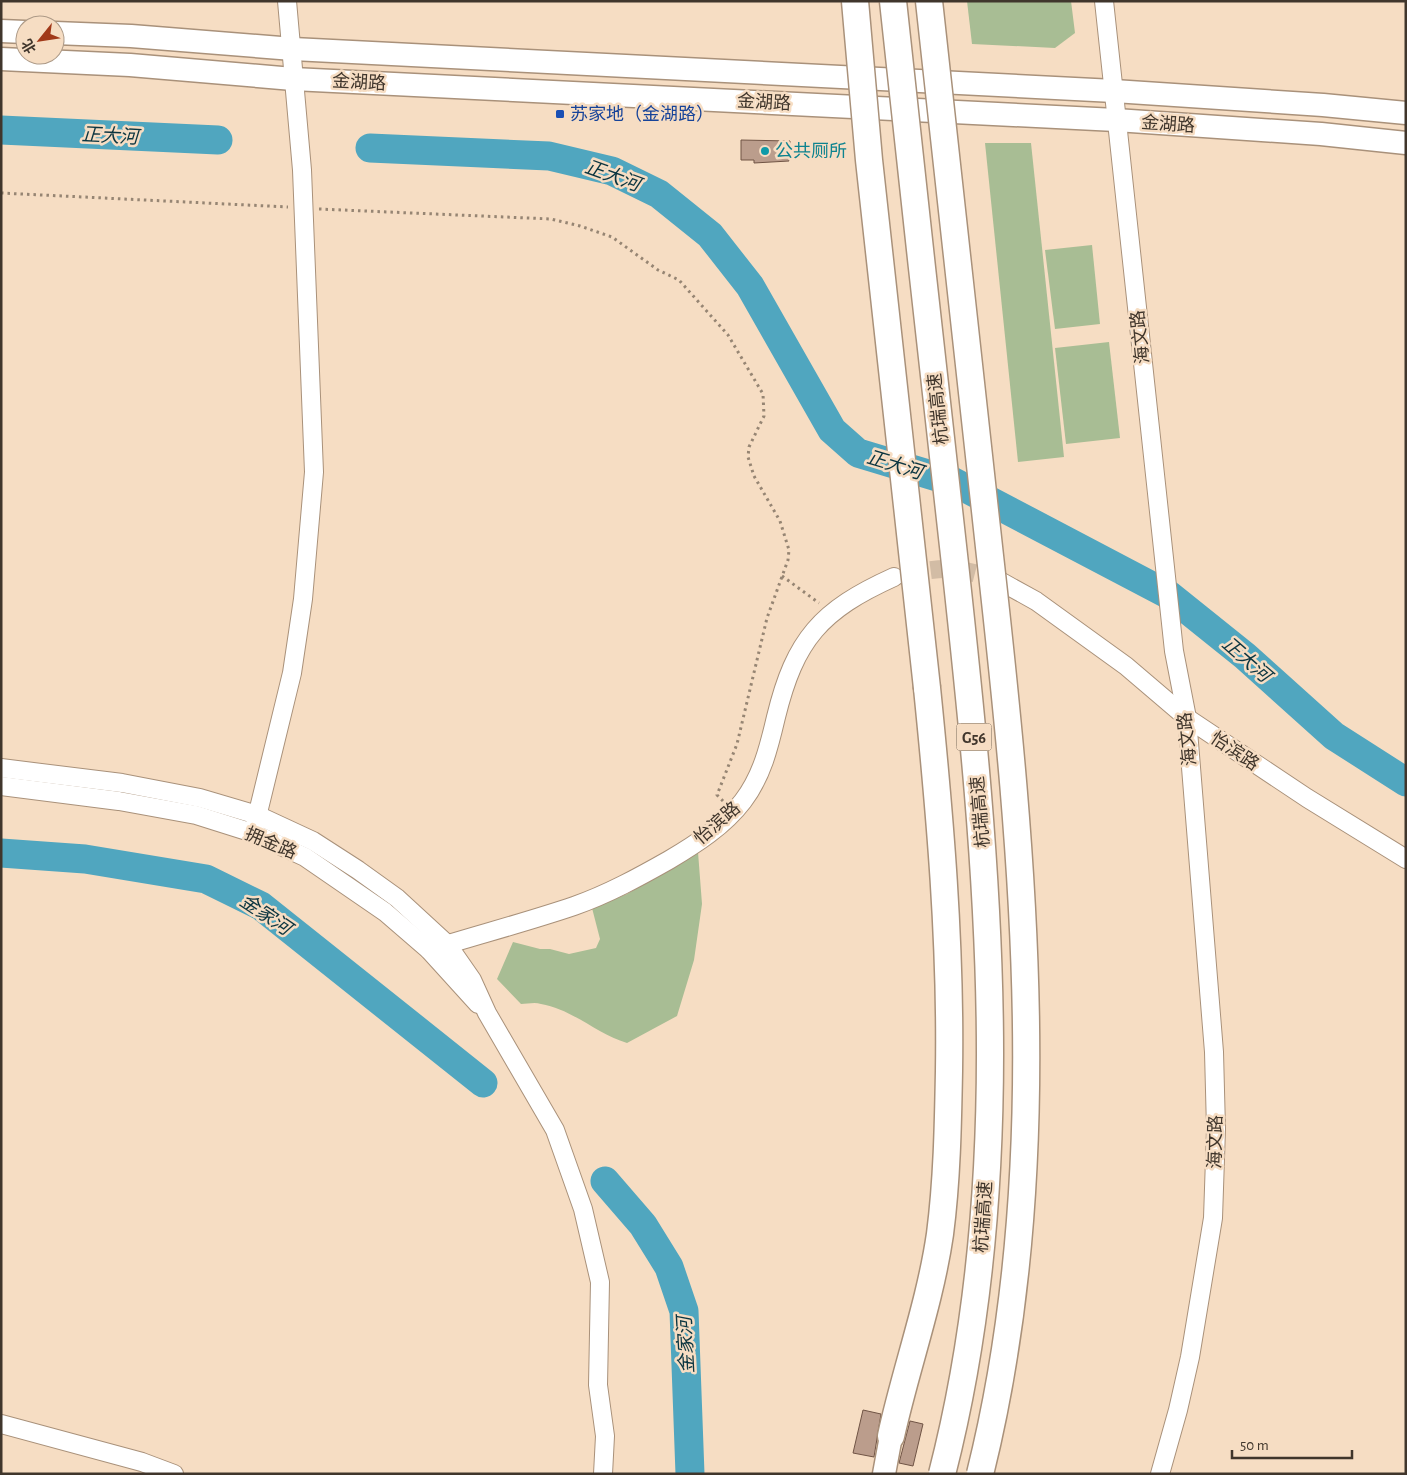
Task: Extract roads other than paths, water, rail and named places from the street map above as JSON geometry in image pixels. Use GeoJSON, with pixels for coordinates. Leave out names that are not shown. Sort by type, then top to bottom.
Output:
{"type":"FeatureCollection","features":[{"type":"Feature","properties":{"kind":"highway"},"geometry":{"type":"LineString","coordinates":[[855,1],[870,170],[938,798],[947,928],[949,1044],[944,1202],[934,1267],[891,1436]]}},
{"type":"Feature","properties":{"kind":"highway","name":"杭瑞高速"},"geometry":{"type":"LineString","coordinates":[[893,1],[973,730],[988,926],[990,1096],[984,1215],[968,1350],[942,1474]]}},
{"type":"Feature","properties":{"kind":"highway","name":"杭瑞高速"},"geometry":{"type":"LineString","coordinates":[[929,1],[1010,745],[1019,848],[1026,975],[1026,1098],[1015,1266],[1002,1366],[980,1474]]}},
{"type":"Feature","properties":{"kind":"main road"},"geometry":{"type":"LineString","coordinates":[[1,31],[15,32]]}},
{"type":"Feature","properties":{"kind":"main road","name":"金湖路"},"geometry":{"type":"LineString","coordinates":[[65,33],[131,36],[293,49],[1114,91],[1323,105],[1406,114]]}},
{"type":"Feature","properties":{"kind":"main road","name":"金湖路"},"geometry":{"type":"LineString","coordinates":[[1,59],[130,65],[293,79],[1116,120],[1321,134],[1406,143]]}},
{"type":"Feature","properties":{"kind":"main road"},"geometry":{"type":"LineString","coordinates":[[884,1474],[891,1436]]}},
{"type":"Feature","properties":{"kind":"street"},"geometry":{"type":"LineString","coordinates":[[253,833],[292,673],[303,599],[314,472],[304,208],[293,79],[293,49],[287,1]]}},
{"type":"Feature","properties":{"kind":"street","name":"海文路"},"geometry":{"type":"LineString","coordinates":[[1104,1],[1174,651],[1186,718],[1214,1052],[1216,1129],[1213,1218],[1190,1357],[1178,1410],[1160,1474]]}},
{"type":"Feature","properties":{"kind":"street","name":"怡滨路"},"geometry":{"type":"LineString","coordinates":[[429,950],[574,906],[632,881],[713,831],[742,802],[757,780],[764,762],[783,690],[796,657],[812,632],[831,612],[861,592],[894,577]]}},
{"type":"Feature","properties":{"kind":"street","name":"怡滨路"},"geometry":{"type":"LineString","coordinates":[[998,580],[1036,601],[1126,666],[1186,718],[1306,798],[1406,859]]}},
{"type":"Feature","properties":{"kind":"street"},"geometry":{"type":"LineString","coordinates":[[1,768],[132,785],[200,798],[257,815],[313,841],[358,870],[396,898],[447,944],[472,980],[487,1013],[555,1130],[583,1209],[600,1282],[598,1385],[605,1436],[602,1474]]}},
{"type":"Feature","properties":{"kind":"street","name":"拥金路"},"geometry":{"type":"LineString","coordinates":[[1,786],[138,804],[196,815],[253,833],[304,857],[348,885],[385,912],[429,950],[461,987],[487,1013]]}},
{"type":"Feature","properties":{"kind":"street"},"geometry":{"type":"LineString","coordinates":[[1,1424],[142,1462],[174,1474]]}},
{"type":"Feature","properties":{"kind":"waterway","name":"正大河"},"geometry":{"type":"LineString","coordinates":[[1,130],[218,140]]}},
{"type":"Feature","properties":{"kind":"waterway","name":"正大河"},"geometry":{"type":"LineString","coordinates":[[370,148],[549,156],[612,171],[659,194],[710,235],[750,286],[832,430],[858,453],[954,482],[1169,595],[1245,656],[1334,736],[1406,782]]}},
{"type":"Feature","properties":{"kind":"waterway","name":"金家河"},"geometry":{"type":"LineString","coordinates":[[1,853],[85,859],[206,879],[261,906],[483,1083]]}},
{"type":"Feature","properties":{"kind":"waterway","name":"金家河"},"geometry":{"type":"LineString","coordinates":[[605,1181],[643,1225],[669,1267],[684,1311],[690,1474]]}},
{"type":"Feature","properties":{"kind":"tunnel"},"geometry":{"type":"LineString","coordinates":[[904,575],[931,570],[951,569],[972,572],[998,580]]}},
{"type":"Feature","properties":{"kind":"place","name":"苏家地（金湖路）"},"geometry":{"type":"Point","coordinates":[560,114]}},
{"type":"Feature","properties":{"kind":"place","name":"公共厕所"},"geometry":{"type":"Point","coordinates":[765,151]}}]}
